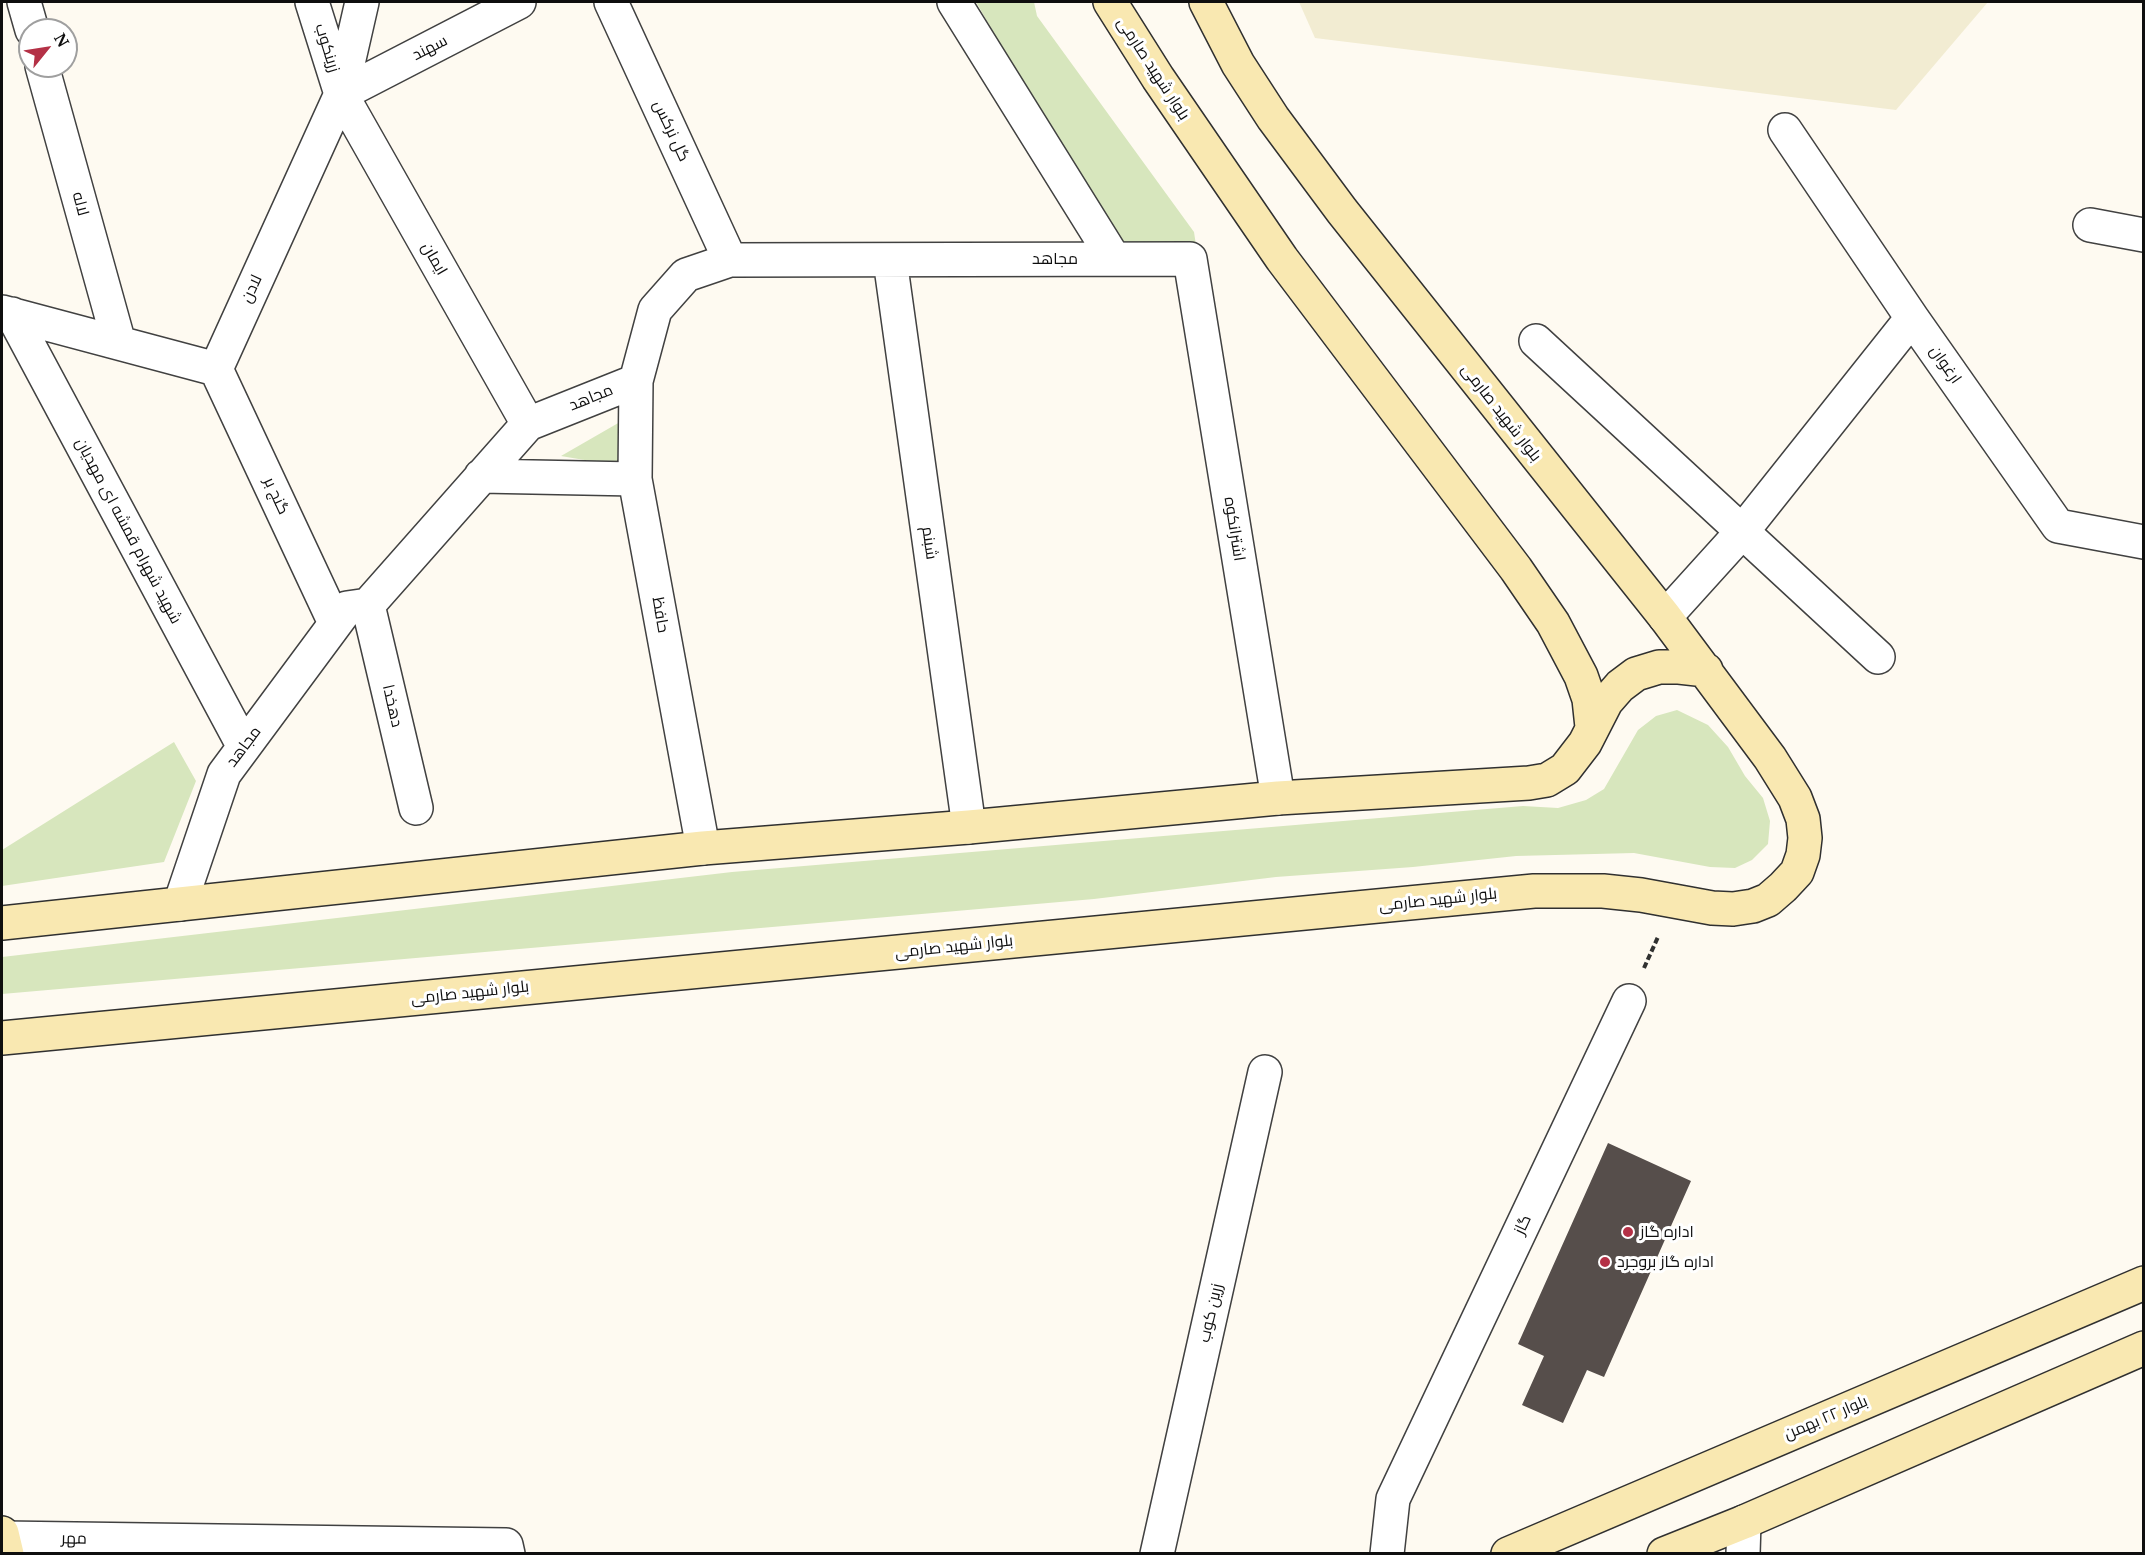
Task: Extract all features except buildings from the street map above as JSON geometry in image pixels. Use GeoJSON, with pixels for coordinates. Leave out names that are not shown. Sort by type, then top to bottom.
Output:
{"type":"FeatureCollection","features":[{"type":"Feature","properties":{"kind":"main road","name":"بلوار شهید صارمی"},"geometry":{"type":"LineString","coordinates":[[1110,2],[1152,69],[1282,259],[1516,568],[1553,623],[1581,676],[1589,699],[1592,727]]}},
{"type":"Feature","properties":{"kind":"main road","name":"بلوار شهید صارمی"},"geometry":{"type":"LineString","coordinates":[[2,1038],[1534,891],[1563,889],[1603,891],[1712,908],[1733,909],[1753,906],[1768,900],[1797,872],[1803,855],[1805,838],[1803,819],[1795,798],[1770,758],[1665,617],[1342,211],[1249,82],[1206,2]]}},
{"type":"Feature","properties":{"kind":"main road"},"geometry":{"type":"LineString","coordinates":[[2,923],[703,848],[969,827],[1278,798],[1529,783],[1547,780],[1565,769],[1585,742],[1606,702],[1620,686],[1636,674],[1659,667],[1706,670]]}},
{"type":"Feature","properties":{"kind":"main road","name":"بلوار ۲۲ بهمن"},"geometry":{"type":"LineString","coordinates":[[1508,1554],[2144,1283]]}},
{"type":"Feature","properties":{"kind":"main road"},"geometry":{"type":"LineString","coordinates":[[1664,1554],[1744,1538],[2144,1348]]}},
{"type":"Feature","properties":{"kind":"street"},"geometry":{"type":"LineString","coordinates":[[24,2],[29,18]]}},
{"type":"Feature","properties":{"kind":"street","name":"زرینکوب"},"geometry":{"type":"LineString","coordinates":[[312,2],[341,94]]}},
{"type":"Feature","properties":{"kind":"street","name":"لادن"},"geometry":{"type":"LineString","coordinates":[[216,369],[341,94],[362,2]]}},
{"type":"Feature","properties":{"kind":"street","name":"سهند"},"geometry":{"type":"LineString","coordinates":[[341,94],[519,2]]}},
{"type":"Feature","properties":{"kind":"street","name":"گل نرکس"},"geometry":{"type":"LineString","coordinates":[[611,2],[730,260]]}},
{"type":"Feature","properties":{"kind":"street"},"geometry":{"type":"LineString","coordinates":[[954,2],[1114,259]]}},
{"type":"Feature","properties":{"kind":"street","name":"لاله"},"geometry":{"type":"LineString","coordinates":[[45,78],[118,343]]}},
{"type":"Feature","properties":{"kind":"street","name":"ایمان"},"geometry":{"type":"LineString","coordinates":[[341,94],[528,424]]}},
{"type":"Feature","properties":{"kind":"street","name":"ارغوان"},"geometry":{"type":"LineString","coordinates":[[1785,130],[1912,318],[2058,526],[2144,542]]}},
{"type":"Feature","properties":{"kind":"street"},"geometry":{"type":"LineString","coordinates":[[2090,225],[2144,236]]}},
{"type":"Feature","properties":{"kind":"street","name":"مجاهد"},"geometry":{"type":"LineString","coordinates":[[180,904],[224,774],[347,608],[368,605],[528,424],[636,381],[655,310],[686,275],[730,260],[1190,259]]}},
{"type":"Feature","properties":{"kind":"street","name":"اشترانکوه"},"geometry":{"type":"LineString","coordinates":[[1190,259],[1278,798]]}},
{"type":"Feature","properties":{"kind":"street","name":"شبنم"},"geometry":{"type":"LineString","coordinates":[[890,260],[969,827]]}},
{"type":"Feature","properties":{"kind":"street"},"geometry":{"type":"LineString","coordinates":[[7,313],[216,369]]}},
{"type":"Feature","properties":{"kind":"street","name":"شهید شهرام قمشه ای مهدیان"},"geometry":{"type":"LineString","coordinates":[[7,313],[244,747]]}},
{"type":"Feature","properties":{"kind":"street"},"geometry":{"type":"LineString","coordinates":[[1665,617],[1741,532],[1912,318]]}},
{"type":"Feature","properties":{"kind":"street"},"geometry":{"type":"LineString","coordinates":[[1536,340],[1878,657]]}},
{"type":"Feature","properties":{"kind":"street","name":"گنج بر"},"geometry":{"type":"LineString","coordinates":[[216,369],[335,623]]}},
{"type":"Feature","properties":{"kind":"street","name":"حافظ"},"geometry":{"type":"LineString","coordinates":[[636,381],[634,479],[703,848]]}},
{"type":"Feature","properties":{"kind":"street"},"geometry":{"type":"LineString","coordinates":[[481,476],[634,479]]}},
{"type":"Feature","properties":{"kind":"street","name":"دهخدا"},"geometry":{"type":"LineString","coordinates":[[368,605],[416,808]]}},
{"type":"Feature","properties":{"kind":"street","name":"گاز"},"geometry":{"type":"LineString","coordinates":[[1387,1554],[1393,1499],[1629,1001]]}},
{"type":"Feature","properties":{"kind":"street","name":"زرین کوب"},"geometry":{"type":"LineString","coordinates":[[1157,1554],[1265,1072]]}},
{"type":"Feature","properties":{"kind":"street","name":"مهر"},"geometry":{"type":"LineString","coordinates":[[4,1542],[507,1549]]}},
{"type":"Feature","properties":{"kind":"path"},"geometry":{"type":"LineString","coordinates":[[1629,1001],[1675,901]]}},
{"type":"Feature","properties":{"kind":"shaded area"},"geometry":{"type":"Polygon","coordinates":[[[1299,2],[1988,2],[1896,110],[1315,38],[1299,2]]]}},
{"type":"Feature","properties":{"kind":"green space"},"geometry":{"type":"Polygon","coordinates":[[[976,2],[1034,2],[1037,16],[1194,232],[1197,252],[1116,245],[976,2]]]}},
{"type":"Feature","properties":{"kind":"green space"},"geometry":{"type":"Polygon","coordinates":[[[620,422],[619,466],[561,456],[620,422]]]}},
{"type":"Feature","properties":{"kind":"green space"},"geometry":{"type":"Polygon","coordinates":[[[1677,710],[1708,725],[1728,747],[1745,776],[1763,798],[1770,821],[1768,844],[1752,860],[1735,868],[1710,867],[1634,853],[1516,856],[1413,867],[1276,877],[1094,899],[2,994],[2,957],[732,872],[1523,806],[1558,808],[1586,800],[1604,789],[1638,730],[1656,716],[1677,710]]]}},
{"type":"Feature","properties":{"kind":"green space"},"geometry":{"type":"Polygon","coordinates":[[[174,742],[196,781],[164,862],[2,886],[2,850],[174,742]]]}},
{"type":"Feature","properties":{"kind":"place","name":"اداره گاز"},"geometry":{"type":"Point","coordinates":[1628,1232]}},
{"type":"Feature","properties":{"kind":"place","name":"اداره گاز بروجرد"},"geometry":{"type":"Point","coordinates":[1605,1262]}}]}
